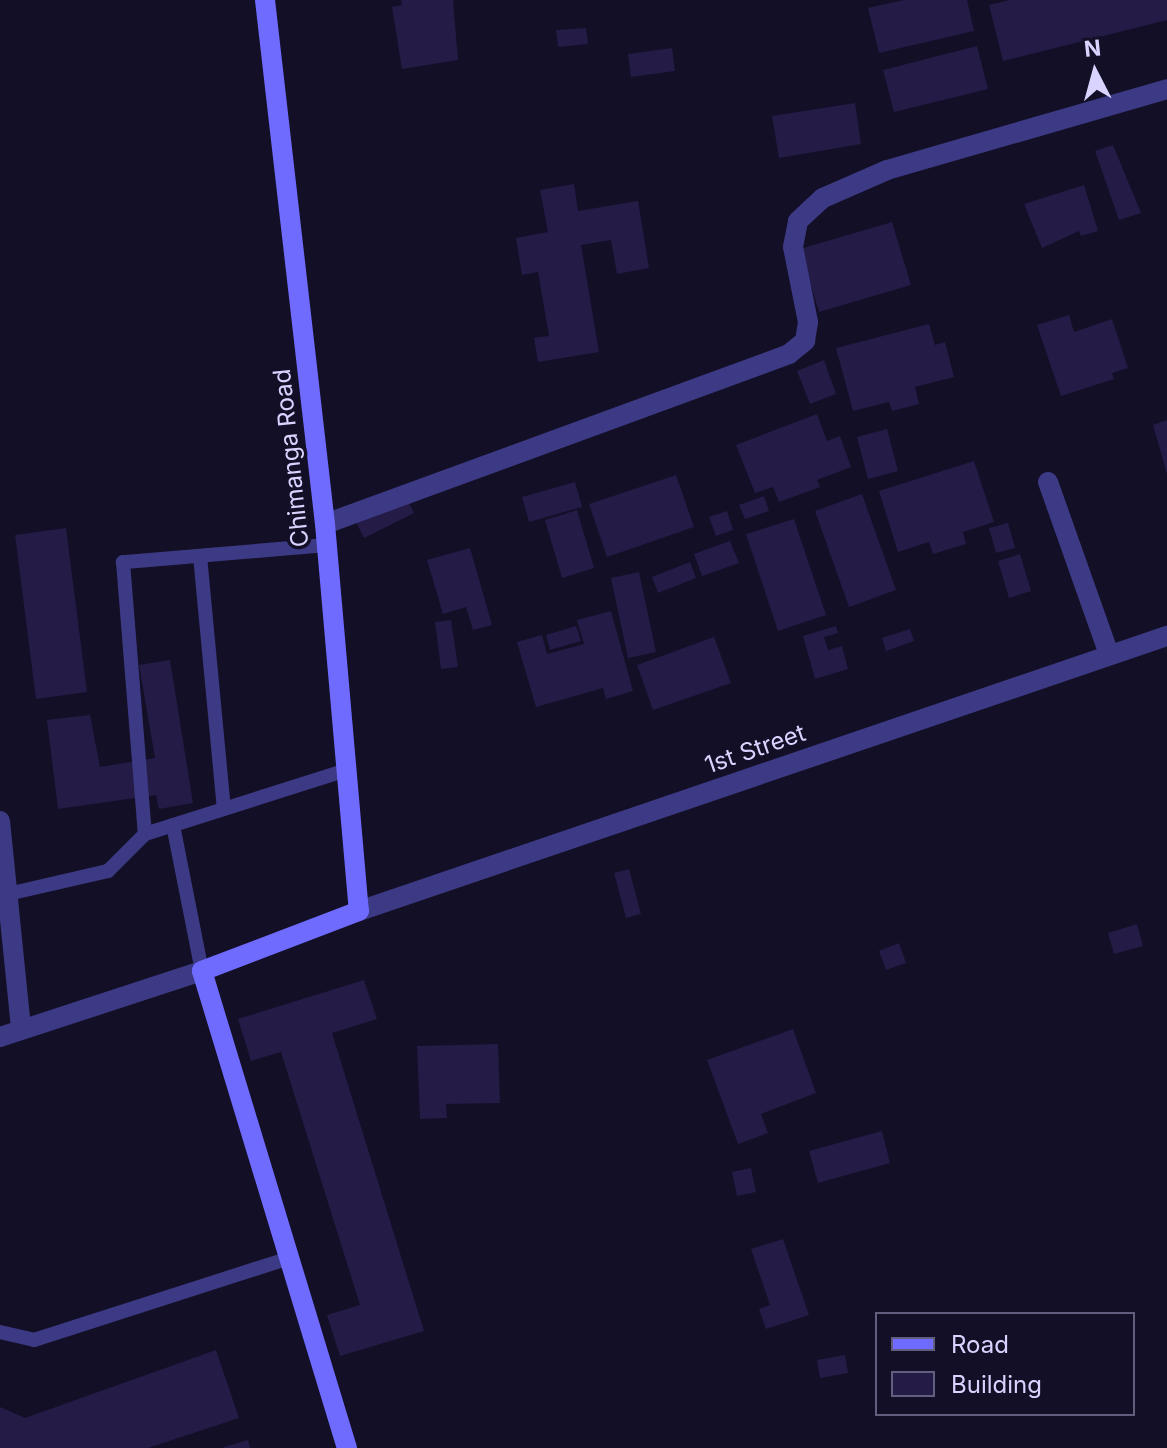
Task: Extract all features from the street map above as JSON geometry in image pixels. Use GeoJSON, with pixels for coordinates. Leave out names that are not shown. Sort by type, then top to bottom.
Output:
{"type":"FeatureCollection","features":[{"type":"Feature","properties":{"kind":"street","name":"Chimanga Road"},"geometry":{"type":"LineString","coordinates":[[265,0],[325,524],[359,911]]}},
{"type":"Feature","properties":{"kind":"street"},"geometry":{"type":"LineString","coordinates":[[325,524],[789,354],[805,341],[808,322],[793,247],[798,221],[823,198],[887,170],[1167,89]]}},
{"type":"Feature","properties":{"kind":"street"},"geometry":{"type":"LineString","coordinates":[[1048,482],[1109,654]]}},
{"type":"Feature","properties":{"kind":"street","name":"1st Street"},"geometry":{"type":"LineString","coordinates":[[359,911],[1167,636]]}},
{"type":"Feature","properties":{"kind":"street"},"geometry":{"type":"LineString","coordinates":[[0,821],[21,1029]]}},
{"type":"Feature","properties":{"kind":"street"},"geometry":{"type":"LineString","coordinates":[[0,1037],[202,971],[359,911]]}},
{"type":"Feature","properties":{"kind":"street"},"geometry":{"type":"LineString","coordinates":[[202,971],[347,1448]]}},
{"type":"Feature","properties":{"kind":"lane"},"geometry":{"type":"LineString","coordinates":[[145,834],[123,562],[327,545]]}},
{"type":"Feature","properties":{"kind":"lane"},"geometry":{"type":"LineString","coordinates":[[200,556],[224,809]]}},
{"type":"Feature","properties":{"kind":"lane"},"geometry":{"type":"LineString","coordinates":[[8,894],[108,871],[145,834],[347,770]]}},
{"type":"Feature","properties":{"kind":"lane"},"geometry":{"type":"LineString","coordinates":[[173,825],[202,971]]}},
{"type":"Feature","properties":{"kind":"lane"},"geometry":{"type":"LineString","coordinates":[[0,1332],[34,1340],[289,1258]]}},
{"type":"Feature","properties":{"kind":"building"},"geometry":{"type":"Polygon","coordinates":[[[401,0],[453,0],[458,60],[402,69],[392,7],[402,5],[401,0]]]}},
{"type":"Feature","properties":{"kind":"building"},"geometry":{"type":"Polygon","coordinates":[[[904,0],[967,0],[974,31],[879,53],[868,8],[904,0]]]}},
{"type":"Feature","properties":{"kind":"building"},"geometry":{"type":"Polygon","coordinates":[[[1010,0],[1167,0],[1167,20],[1003,61],[989,5],[1010,0]]]}},
{"type":"Feature","properties":{"kind":"building"},"geometry":{"type":"Polygon","coordinates":[[[586,28],[588,44],[558,47],[556,30],[586,28]]]}},
{"type":"Feature","properties":{"kind":"building"},"geometry":{"type":"Polygon","coordinates":[[[977,46],[988,89],[894,112],[883,70],[977,46]]]}},
{"type":"Feature","properties":{"kind":"building"},"geometry":{"type":"Polygon","coordinates":[[[672,48],[675,71],[631,77],[628,54],[672,48]]]}},
{"type":"Feature","properties":{"kind":"building"},"geometry":{"type":"Polygon","coordinates":[[[855,103],[861,144],[779,158],[772,116],[855,103]]]}},
{"type":"Feature","properties":{"kind":"building"},"geometry":{"type":"Polygon","coordinates":[[[1113,145],[1141,213],[1119,220],[1095,151],[1113,145]]]}},
{"type":"Feature","properties":{"kind":"building"},"geometry":{"type":"Polygon","coordinates":[[[574,184],[578,211],[638,201],[649,268],[617,274],[611,240],[581,245],[599,352],[538,362],[534,338],[549,336],[538,272],[522,275],[516,238],[548,232],[540,190],[574,184]]]}},
{"type":"Feature","properties":{"kind":"building"},"geometry":{"type":"Polygon","coordinates":[[[1084,185],[1098,231],[1081,236],[1079,231],[1042,248],[1024,204],[1084,185]]]}},
{"type":"Feature","properties":{"kind":"building"},"geometry":{"type":"Polygon","coordinates":[[[892,222],[911,285],[819,312],[800,249],[892,222]]]}},
{"type":"Feature","properties":{"kind":"building"},"geometry":{"type":"Polygon","coordinates":[[[1069,315],[1074,332],[1112,319],[1128,368],[1112,373],[1114,379],[1061,396],[1037,325],[1069,315]]]}},
{"type":"Feature","properties":{"kind":"building"},"geometry":{"type":"Polygon","coordinates":[[[929,324],[935,345],[945,342],[954,377],[915,387],[919,404],[892,411],[889,402],[853,411],[836,348],[929,324]]]}},
{"type":"Feature","properties":{"kind":"building"},"geometry":{"type":"Polygon","coordinates":[[[824,360],[836,394],[810,404],[797,371],[824,360]]]}},
{"type":"Feature","properties":{"kind":"building"},"geometry":{"type":"Polygon","coordinates":[[[817,414],[827,441],[840,436],[851,467],[817,480],[820,487],[779,502],[773,487],[755,493],[736,445],[817,414]]]}},
{"type":"Feature","properties":{"kind":"building"},"geometry":{"type":"Polygon","coordinates":[[[1167,420],[1167,474],[1153,425],[1167,420]]]}},
{"type":"Feature","properties":{"kind":"building"},"geometry":{"type":"Polygon","coordinates":[[[887,429],[898,471],[868,479],[857,437],[887,429]]]}},
{"type":"Feature","properties":{"kind":"building"},"geometry":{"type":"Polygon","coordinates":[[[974,461],[994,522],[963,532],[966,544],[933,554],[929,542],[898,552],[879,491],[974,461]]]}},
{"type":"Feature","properties":{"kind":"building"},"geometry":{"type":"Polygon","coordinates":[[[676,475],[694,527],[607,557],[589,504],[676,475]]]}},
{"type":"Feature","properties":{"kind":"building"},"geometry":{"type":"Polygon","coordinates":[[[575,482],[582,507],[529,522],[522,497],[575,482]]]}},
{"type":"Feature","properties":{"kind":"building"},"geometry":{"type":"Polygon","coordinates":[[[862,494],[896,590],[849,607],[815,511],[862,494]]]}},
{"type":"Feature","properties":{"kind":"building"},"geometry":{"type":"Polygon","coordinates":[[[405,495],[414,513],[364,538],[355,520],[405,495]]]}},
{"type":"Feature","properties":{"kind":"building"},"geometry":{"type":"Polygon","coordinates":[[[764,496],[769,511],[745,519],[739,505],[764,496]]]}},
{"type":"Feature","properties":{"kind":"building"},"geometry":{"type":"Polygon","coordinates":[[[577,510],[594,568],[562,578],[545,520],[577,510]]]}},
{"type":"Feature","properties":{"kind":"building"},"geometry":{"type":"Polygon","coordinates":[[[727,511],[733,530],[716,536],[709,517],[727,511]]]}},
{"type":"Feature","properties":{"kind":"building"},"geometry":{"type":"Polygon","coordinates":[[[794,519],[826,615],[778,631],[746,534],[794,519]]]}},
{"type":"Feature","properties":{"kind":"building"},"geometry":{"type":"Polygon","coordinates":[[[1008,523],[1015,548],[996,553],[989,528],[1008,523]]]}},
{"type":"Feature","properties":{"kind":"building"},"geometry":{"type":"Polygon","coordinates":[[[66,528],[87,692],[36,699],[15,535],[66,528]]]}},
{"type":"Feature","properties":{"kind":"building"},"geometry":{"type":"Polygon","coordinates":[[[730,541],[739,563],[702,576],[694,554],[730,541]]]}},
{"type":"Feature","properties":{"kind":"building"},"geometry":{"type":"Polygon","coordinates":[[[470,548],[492,625],[473,630],[466,607],[443,614],[427,560],[470,548]]]}},
{"type":"Feature","properties":{"kind":"building"},"geometry":{"type":"Polygon","coordinates":[[[1020,554],[1031,591],[1009,598],[998,561],[1020,554]]]}},
{"type":"Feature","properties":{"kind":"building"},"geometry":{"type":"Polygon","coordinates":[[[690,562],[696,578],[658,593],[652,577],[690,562]]]}},
{"type":"Feature","properties":{"kind":"building"},"geometry":{"type":"Polygon","coordinates":[[[639,572],[656,652],[628,658],[611,578],[639,572]]]}},
{"type":"Feature","properties":{"kind":"building"},"geometry":{"type":"Polygon","coordinates":[[[611,611],[633,691],[606,699],[603,688],[536,707],[517,642],[542,635],[547,654],[584,644],[577,620],[611,611]]]}},
{"type":"Feature","properties":{"kind":"building"},"geometry":{"type":"Polygon","coordinates":[[[451,620],[458,667],[441,669],[435,622],[451,620]]]}},
{"type":"Feature","properties":{"kind":"building"},"geometry":{"type":"Polygon","coordinates":[[[576,626],[581,641],[550,650],[546,635],[576,626]]]}},
{"type":"Feature","properties":{"kind":"building"},"geometry":{"type":"Polygon","coordinates":[[[836,626],[838,633],[824,637],[828,650],[842,646],[848,669],[815,679],[803,636],[836,626]]]}},
{"type":"Feature","properties":{"kind":"building"},"geometry":{"type":"Polygon","coordinates":[[[910,629],[914,641],[886,651],[882,638],[910,629]]]}},
{"type":"Feature","properties":{"kind":"building"},"geometry":{"type":"Polygon","coordinates":[[[714,637],[731,683],[653,710],[637,665],[714,637]]]}},
{"type":"Feature","properties":{"kind":"building"},"geometry":{"type":"Polygon","coordinates":[[[170,660],[193,803],[159,809],[156,795],[58,809],[47,720],[90,715],[100,767],[155,758],[139,665],[170,660]]]}},
{"type":"Feature","properties":{"kind":"building"},"geometry":{"type":"Polygon","coordinates":[[[629,869],[641,914],[626,918],[614,873],[629,869]]]}},
{"type":"Feature","properties":{"kind":"building"},"geometry":{"type":"Polygon","coordinates":[[[1137,924],[1143,946],[1114,954],[1108,933],[1137,924]]]}},
{"type":"Feature","properties":{"kind":"building"},"geometry":{"type":"Polygon","coordinates":[[[899,943],[906,963],[886,970],[879,951],[899,943]]]}},
{"type":"Feature","properties":{"kind":"building"},"geometry":{"type":"Polygon","coordinates":[[[364,980],[377,1019],[332,1033],[424,1331],[340,1356],[327,1315],[360,1305],[281,1052],[251,1061],[238,1019],[364,980]]]}},
{"type":"Feature","properties":{"kind":"building"},"geometry":{"type":"Polygon","coordinates":[[[793,1029],[816,1093],[761,1114],[768,1133],[738,1144],[707,1060],[793,1029]]]}},
{"type":"Feature","properties":{"kind":"building"},"geometry":{"type":"Polygon","coordinates":[[[498,1044],[500,1103],[446,1104],[447,1118],[420,1119],[417,1046],[498,1044]]]}},
{"type":"Feature","properties":{"kind":"building"},"geometry":{"type":"Polygon","coordinates":[[[882,1131],[890,1163],[818,1183],[809,1151],[882,1131]]]}},
{"type":"Feature","properties":{"kind":"building"},"geometry":{"type":"Polygon","coordinates":[[[751,1168],[756,1192],[737,1196],[732,1172],[751,1168]]]}},
{"type":"Feature","properties":{"kind":"building"},"geometry":{"type":"Polygon","coordinates":[[[783,1239],[809,1315],[766,1329],[759,1309],[770,1305],[751,1249],[783,1239]]]}},
{"type":"Feature","properties":{"kind":"building"},"geometry":{"type":"Polygon","coordinates":[[[216,1350],[239,1418],[148,1448],[0,1448],[0,1407],[25,1418],[216,1350]]]}},
{"type":"Feature","properties":{"kind":"building"},"geometry":{"type":"Polygon","coordinates":[[[845,1355],[848,1373],[820,1378],[817,1360],[845,1355]]]}},
{"type":"Feature","properties":{"kind":"building"},"geometry":{"type":"Polygon","coordinates":[[[248,1440],[250,1448],[224,1448],[224,1447],[248,1440]]]}}]}
